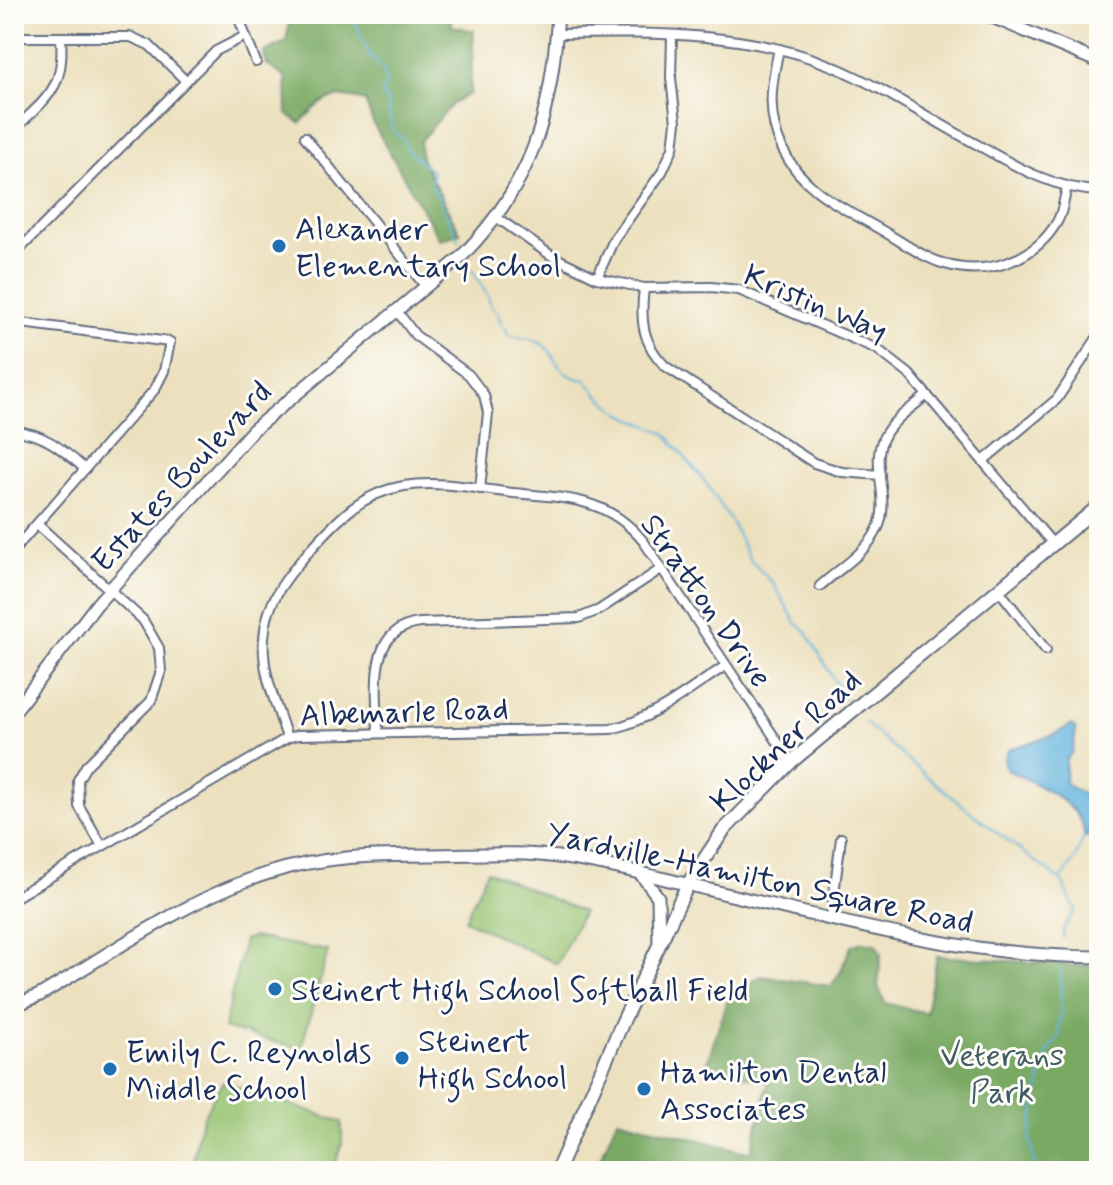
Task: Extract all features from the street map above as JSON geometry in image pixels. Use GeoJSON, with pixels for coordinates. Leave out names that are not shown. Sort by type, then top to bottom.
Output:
{"type":"FeatureCollection","features":[{"type":"Feature","properties":{"kind":"main road","name":"Klockner Road"},"geometry":{"type":"LineString","coordinates":[[557,1171],[688,884],[723,831],[791,762],[1099,506]]}},
{"type":"Feature","properties":{"kind":"street"},"geometry":{"type":"LineString","coordinates":[[237,14],[256,62]]}},
{"type":"Feature","properties":{"kind":"street","name":"Estates Boulevard"},"geometry":{"type":"LineString","coordinates":[[14,712],[57,653],[110,589],[253,430],[459,259],[496,217],[523,172],[540,132],[552,85],[558,14]]}},
{"type":"Feature","properties":{"kind":"street"},"geometry":{"type":"LineString","coordinates":[[985,14],[1099,62]]}},
{"type":"Feature","properties":{"kind":"street"},"geometry":{"type":"LineString","coordinates":[[557,34],[672,35],[737,40],[779,49],[857,78],[1019,169],[1067,187],[1099,191]]}},
{"type":"Feature","properties":{"kind":"street"},"geometry":{"type":"LineString","coordinates":[[597,278],[614,239],[662,172],[673,148],[676,122],[671,78],[672,35]]}},
{"type":"Feature","properties":{"kind":"street"},"geometry":{"type":"LineString","coordinates":[[14,255],[216,51],[245,36]]}},
{"type":"Feature","properties":{"kind":"street"},"geometry":{"type":"LineString","coordinates":[[14,37],[131,37],[149,45],[186,81]]}},
{"type":"Feature","properties":{"kind":"street"},"geometry":{"type":"LineString","coordinates":[[14,130],[56,85],[62,66],[61,38]]}},
{"type":"Feature","properties":{"kind":"street"},"geometry":{"type":"LineString","coordinates":[[779,49],[772,78],[771,106],[777,137],[799,175],[822,195],[931,259],[971,269],[998,266],[1022,256],[1052,229],[1059,218],[1067,187]]}},
{"type":"Feature","properties":{"kind":"street"},"geometry":{"type":"LineString","coordinates":[[305,137],[426,287]]}},
{"type":"Feature","properties":{"kind":"street","name":"Kristin Way"},"geometry":{"type":"LineString","coordinates":[[496,217],[552,256],[597,278],[644,288],[725,288],[754,295],[877,349],[909,374],[1053,544]]}},
{"type":"Feature","properties":{"kind":"street"},"geometry":{"type":"LineString","coordinates":[[644,288],[641,315],[645,336],[656,357],[665,366],[802,457],[842,472],[880,475]]}},
{"type":"Feature","properties":{"kind":"street"},"geometry":{"type":"LineString","coordinates":[[397,311],[415,335],[474,380],[484,395],[488,413],[480,489]]}},
{"type":"Feature","properties":{"kind":"street"},"geometry":{"type":"LineString","coordinates":[[14,322],[170,342],[164,371],[155,389],[14,550]]}},
{"type":"Feature","properties":{"kind":"street"},"geometry":{"type":"LineString","coordinates":[[983,461],[1057,399],[1099,335]]}},
{"type":"Feature","properties":{"kind":"street"},"geometry":{"type":"LineString","coordinates":[[820,586],[866,545],[878,527],[883,507],[879,450],[886,432],[927,395]]}},
{"type":"Feature","properties":{"kind":"street"},"geometry":{"type":"LineString","coordinates":[[14,431],[49,440],[85,469]]}},
{"type":"Feature","properties":{"kind":"street","name":"Stratton Drive"},"geometry":{"type":"LineString","coordinates":[[287,738],[265,669],[263,652],[270,607],[288,575],[350,508],[377,493],[423,484],[579,500],[618,517],[631,528],[661,569],[791,762]]}},
{"type":"Feature","properties":{"kind":"street"},"geometry":{"type":"LineString","coordinates":[[37,524],[150,628],[159,648],[161,671],[156,692],[144,711],[86,766],[78,780],[79,806],[102,846]]}},
{"type":"Feature","properties":{"kind":"street"},"geometry":{"type":"LineString","coordinates":[[378,733],[380,652],[388,638],[403,627],[420,623],[579,618],[599,610],[661,569]]}},
{"type":"Feature","properties":{"kind":"street"},"geometry":{"type":"LineString","coordinates":[[998,589],[1046,650]]}},
{"type":"Feature","properties":{"kind":"street","name":"Albemarle Road"},"geometry":{"type":"LineString","coordinates":[[14,898],[287,738],[298,735],[611,729],[655,713],[725,666]]}},
{"type":"Feature","properties":{"kind":"street"},"geometry":{"type":"LineString","coordinates":[[831,918],[841,838]]}},
{"type":"Feature","properties":{"kind":"street","name":"Yardville-Hamilton Square Road"},"geometry":{"type":"LineString","coordinates":[[14,1006],[40,995],[217,893],[256,877],[296,866],[364,856],[558,857],[638,872],[975,949],[1033,956],[1099,957]]}},
{"type":"Feature","properties":{"kind":"street"},"geometry":{"type":"LineString","coordinates":[[638,872],[658,897],[659,946]]}},
{"type":"Feature","properties":{"kind":"green space"},"geometry":{"type":"Polygon","coordinates":[[[291,14],[450,14],[452,26],[474,31],[470,94],[453,103],[420,141],[421,158],[460,233],[440,240],[374,125],[365,101],[344,97],[329,99],[300,123],[287,114],[286,78],[266,64],[264,52],[286,42],[291,14]]]}},
{"type":"Feature","properties":{"kind":"green space"},"geometry":{"type":"Polygon","coordinates":[[[487,871],[583,912],[557,964],[465,920],[487,871]]]}},
{"type":"Feature","properties":{"kind":"green space","name":"Steinert High School Softball Field"},"geometry":{"type":"Polygon","coordinates":[[[253,937],[328,951],[301,1049],[224,1028],[244,940],[253,937]]]}},
{"type":"Feature","properties":{"kind":"green space","name":"Veterans Park"},"geometry":{"type":"Polygon","coordinates":[[[862,942],[876,944],[881,954],[878,986],[885,1003],[926,1013],[937,956],[1099,967],[1099,1171],[595,1171],[617,1119],[751,1153],[768,1082],[706,1066],[729,996],[761,976],[831,986],[851,946],[862,942]]]}},
{"type":"Feature","properties":{"kind":"green space"},"geometry":{"type":"Polygon","coordinates":[[[223,1082],[342,1122],[342,1144],[333,1171],[208,1171],[193,1166],[202,1122],[223,1082]]]}},
{"type":"Feature","properties":{"kind":"water"},"geometry":{"type":"Polygon","coordinates":[[[1071,725],[1076,729],[1073,749],[1066,759],[1065,782],[1088,798],[1094,808],[1094,819],[1087,837],[1076,813],[1054,795],[1006,769],[1004,758],[1009,749],[1056,734],[1071,725]]]}},
{"type":"Feature","properties":{"kind":"waterway"},"geometry":{"type":"LineString","coordinates":[[352,14],[370,56],[383,69],[386,85],[382,92],[387,99],[392,130],[404,140],[408,151],[432,171],[432,184],[459,240]]}},
{"type":"Feature","properties":{"kind":"waterway"},"geometry":{"type":"LineString","coordinates":[[471,269],[488,296],[491,307],[498,312],[507,334],[534,340],[545,346],[561,369],[575,378],[586,380],[598,395],[622,414],[665,433],[706,483],[732,523],[750,560],[773,583],[796,623],[806,631],[845,699]]}},
{"type":"Feature","properties":{"kind":"waterway"},"geometry":{"type":"LineString","coordinates":[[864,722],[960,804],[1061,880]]}},
{"type":"Feature","properties":{"kind":"waterway"},"geometry":{"type":"LineString","coordinates":[[1063,938],[1064,927],[1076,910],[1061,880],[1076,857],[1084,836]]}},
{"type":"Feature","properties":{"kind":"waterway"},"geometry":{"type":"LineString","coordinates":[[1036,1171],[1030,1137],[1048,1052],[1058,1039],[1060,968]]}},
{"type":"Feature","properties":{"kind":"place","name":"Alexander Elementary School"},"geometry":{"type":"Point","coordinates":[279,246]}},
{"type":"Feature","properties":{"kind":"place","name":"Steinert High School Softball Field"},"geometry":{"type":"Point","coordinates":[275,989]}},
{"type":"Feature","properties":{"kind":"place","name":"Steinert High School"},"geometry":{"type":"Point","coordinates":[402,1058]}},
{"type":"Feature","properties":{"kind":"place","name":"Emily C. Reynolds Middle School"},"geometry":{"type":"Point","coordinates":[110,1069]}},
{"type":"Feature","properties":{"kind":"place","name":"Hamilton Dental Associates"},"geometry":{"type":"Point","coordinates":[644,1089]}}]}
